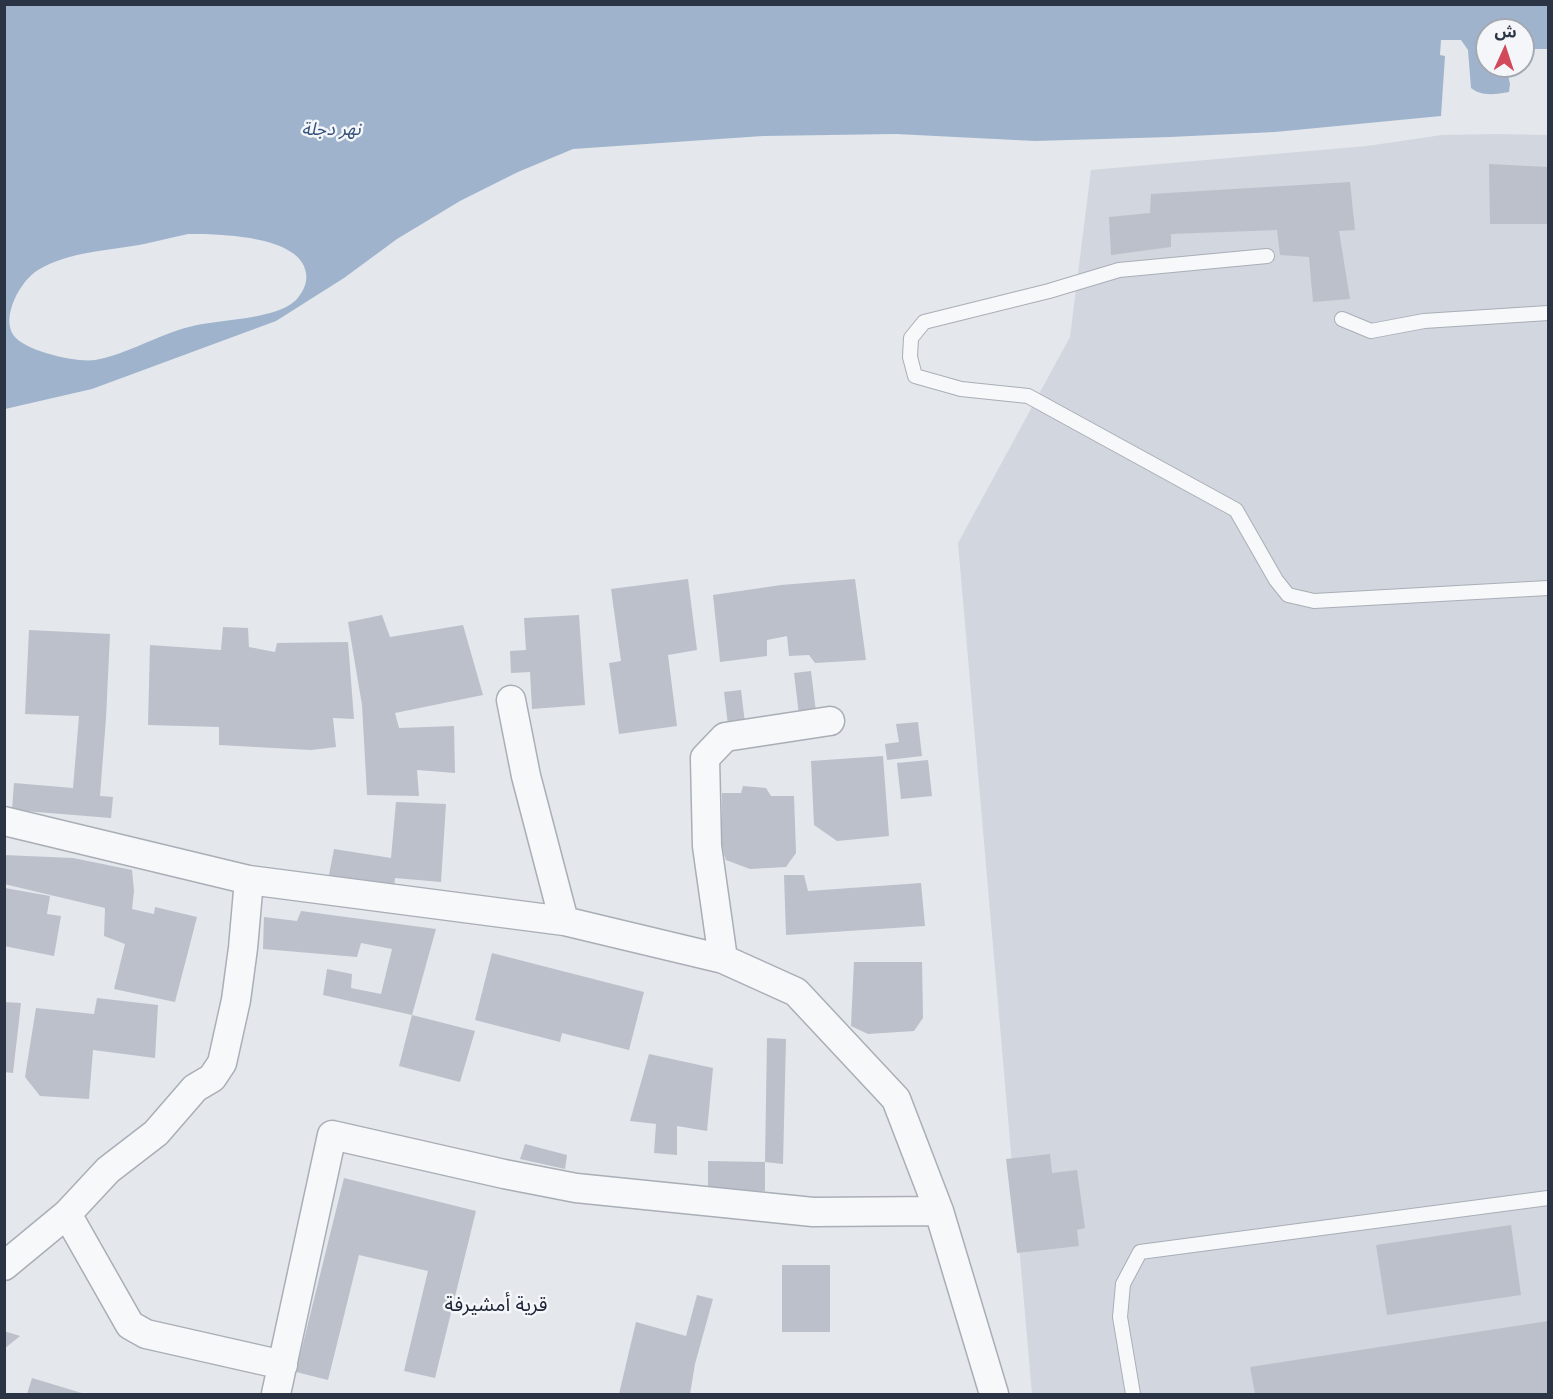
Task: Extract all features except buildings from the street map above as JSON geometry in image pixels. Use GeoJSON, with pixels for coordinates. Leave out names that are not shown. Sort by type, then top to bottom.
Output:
{"type":"FeatureCollection","features":[{"type":"Feature","properties":{"kind":"street"},"geometry":{"type":"LineString","coordinates":[[511,700],[526,776],[564,921]]}},
{"type":"Feature","properties":{"kind":"street"},"geometry":{"type":"LineString","coordinates":[[723,959],[707,846],[705,758],[725,736],[830,721]]}},
{"type":"Feature","properties":{"kind":"street"},"geometry":{"type":"LineString","coordinates":[[4,821],[249,880],[564,921],[723,959],[796,992],[896,1099],[939,1211],[994,1395]]}},
{"type":"Feature","properties":{"kind":"street"},"geometry":{"type":"LineString","coordinates":[[4,1266],[67,1214],[108,1170],[156,1133],[195,1088],[212,1078],[222,1063],[236,1000],[249,880]]}},
{"type":"Feature","properties":{"kind":"street"},"geometry":{"type":"LineString","coordinates":[[276,1395],[332,1135],[576,1188],[813,1212],[939,1211]]}},
{"type":"Feature","properties":{"kind":"street"},"geometry":{"type":"LineString","coordinates":[[67,1214],[130,1325],[146,1334],[284,1365]]}},
{"type":"Feature","properties":{"kind":"lane"},"geometry":{"type":"LineString","coordinates":[[1267,256],[1119,270],[1049,291],[924,322],[911,338],[910,357],[915,376],[961,389],[1028,396],[1236,510],[1276,580],[1288,595],[1314,601],[1548,588]]}},
{"type":"Feature","properties":{"kind":"lane"},"geometry":{"type":"LineString","coordinates":[[1342,319],[1371,331],[1425,321],[1548,313]]}},
{"type":"Feature","properties":{"kind":"lane"},"geometry":{"type":"LineString","coordinates":[[1133,1395],[1120,1317],[1123,1284],[1140,1252],[1548,1198]]}},
{"type":"Feature","properties":{"kind":"shaded area"},"geometry":{"type":"Polygon","coordinates":[[[1442,135],[1548,135],[1548,1394],[1032,1394],[958,543],[1070,337],[1091,170],[1367,146],[1442,135]]]}},
{"type":"Feature","properties":{"kind":"water","name":"نهر دجلة"},"geometry":{"type":"Polygon","coordinates":[[[1548,4],[1548,49],[1535,49],[1535,18],[1475,18],[1475,78],[1509,78],[1509,92],[1484,94],[1471,88],[1468,50],[1461,40],[1441,40],[1440,55],[1445,56],[1441,116],[1275,132],[1170,137],[1035,141],[896,134],[763,136],[573,149],[518,172],[460,201],[397,239],[344,278],[276,321],[92,389],[5,409],[5,5],[1548,4]],[[188,234],[76,255],[50,264],[32,275],[19,290],[11,309],[10,328],[20,341],[40,351],[76,360],[95,360],[189,327],[274,312],[295,301],[306,281],[306,273],[301,260],[290,251],[274,244],[237,236],[188,234]]]}},
{"type":"Feature","properties":{"kind":"district","name":"قرية أمشيرفة"},"geometry":{"type":"Point","coordinates":[496,1305]}}]}
